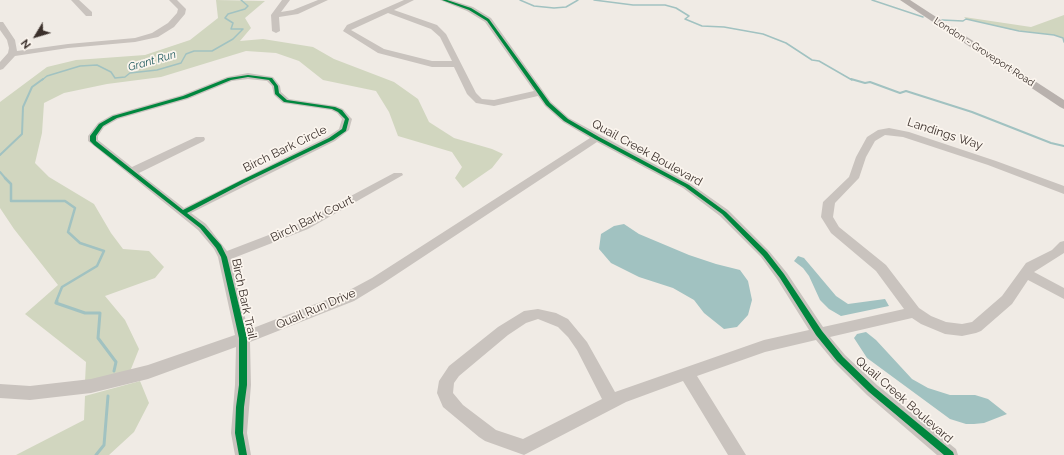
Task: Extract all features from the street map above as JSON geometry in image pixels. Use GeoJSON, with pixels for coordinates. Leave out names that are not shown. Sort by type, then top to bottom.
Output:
{"type":"FeatureCollection","features":[{"type":"Feature","properties":{"kind":"main road","name":"London - Groveport Road"},"geometry":{"type":"LineString","coordinates":[[904,0],[1064,105]]}},
{"type":"Feature","properties":{"kind":"street"},"geometry":{"type":"LineString","coordinates":[[75,0],[89,14]]}},
{"type":"Feature","properties":{"kind":"street"},"geometry":{"type":"LineString","coordinates":[[12,54],[68,46],[135,40],[155,35],[171,25],[181,14],[182,9],[173,0]]}},
{"type":"Feature","properties":{"kind":"street"},"geometry":{"type":"LineString","coordinates":[[276,31],[275,15],[286,0]]}},
{"type":"Feature","properties":{"kind":"street"},"geometry":{"type":"LineString","coordinates":[[275,15],[295,12],[324,0]]}},
{"type":"Feature","properties":{"kind":"street"},"geometry":{"type":"LineString","coordinates":[[410,0],[350,27],[347,31],[381,50],[397,55],[432,64],[457,64]]}},
{"type":"Feature","properties":{"kind":"street","name":"Quail Creek Boulevard"},"geometry":{"type":"LineString","coordinates":[[444,0],[470,9],[488,20],[541,95],[566,120],[687,186],[724,213],[765,254],[782,276],[819,333],[862,381],[950,455]]}},
{"type":"Feature","properties":{"kind":"street"},"geometry":{"type":"LineString","coordinates":[[388,10],[434,27],[443,36],[475,99],[488,103],[518,100],[541,95]]}},
{"type":"Feature","properties":{"kind":"street"},"geometry":{"type":"LineString","coordinates":[[0,24],[13,43],[12,54],[0,67]]}},
{"type":"Feature","properties":{"kind":"street","name":"Birch Bark Circle"},"geometry":{"type":"LineString","coordinates":[[132,111],[179,98],[230,79],[257,76],[270,79],[274,83],[277,93],[286,101],[333,108],[340,111],[347,119],[344,130],[338,135],[183,213]]}},
{"type":"Feature","properties":{"kind":"street","name":"Birch Bark Trail"},"geometry":{"type":"LineString","coordinates":[[132,111],[108,120],[100,125],[93,136],[93,141],[211,236],[219,246],[224,257],[243,338],[243,385],[240,406],[239,454]]}},
{"type":"Feature","properties":{"kind":"street","name":"Landings Way"},"geometry":{"type":"LineString","coordinates":[[914,312],[881,268],[835,230],[827,217],[829,202],[854,178],[861,157],[870,139],[882,132],[890,131],[906,134],[1064,190]]}},
{"type":"Feature","properties":{"kind":"street","name":"Quail Run Drive"},"geometry":{"type":"LineString","coordinates":[[0,391],[30,393],[91,386],[148,372],[180,362],[349,297],[377,281],[597,138]]}},
{"type":"Feature","properties":{"kind":"street"},"geometry":{"type":"LineString","coordinates":[[131,172],[200,139]]}},
{"type":"Feature","properties":{"kind":"street","name":"Birch Bark Court"},"geometry":{"type":"LineString","coordinates":[[224,257],[304,226],[398,175]]}},
{"type":"Feature","properties":{"kind":"street"},"geometry":{"type":"LineString","coordinates":[[611,401],[582,346],[573,333],[563,323],[551,317],[538,314],[529,315],[503,331],[454,371],[447,381],[445,393],[449,402],[460,413],[485,432],[525,451],[611,401],[672,377],[687,374],[764,346],[914,312],[937,325],[962,330],[969,329],[981,323],[1007,300],[1031,266],[1056,253],[1064,246]]}},
{"type":"Feature","properties":{"kind":"street"},"geometry":{"type":"LineString","coordinates":[[1025,273],[1064,294]]}},
{"type":"Feature","properties":{"kind":"street"},"geometry":{"type":"LineString","coordinates":[[687,374],[738,455]]}},
{"type":"Feature","properties":{"kind":"green space"},"geometry":{"type":"Polygon","coordinates":[[[216,0],[265,1],[245,18],[251,28],[240,41],[263,39],[313,47],[334,59],[394,82],[418,99],[429,122],[454,138],[492,149],[503,154],[492,168],[463,188],[455,178],[462,167],[452,152],[398,136],[389,112],[376,91],[323,80],[299,61],[276,53],[246,51],[161,77],[107,84],[64,93],[44,103],[42,133],[35,163],[49,177],[94,204],[111,233],[123,249],[149,251],[164,267],[155,278],[105,296],[125,320],[139,349],[129,374],[85,382],[86,362],[25,314],[58,285],[14,229],[0,208],[0,102],[47,67],[76,60],[145,55],[190,40],[218,18],[216,0]]]}},
{"type":"Feature","properties":{"kind":"green space"},"geometry":{"type":"Polygon","coordinates":[[[1064,15],[1064,42],[1063,38],[1054,35],[1013,30],[966,19],[964,17],[1031,27],[1064,15]]]}},
{"type":"Feature","properties":{"kind":"green space"},"geometry":{"type":"Polygon","coordinates":[[[140,381],[149,403],[134,432],[109,455],[16,455],[84,420],[85,396],[140,381]]]}},
{"type":"Feature","properties":{"kind":"water"},"geometry":{"type":"Polygon","coordinates":[[[624,224],[639,234],[689,255],[740,270],[748,281],[752,300],[748,315],[737,327],[724,329],[704,313],[694,300],[673,288],[639,277],[611,263],[599,249],[601,234],[614,226],[624,224]]]}},
{"type":"Feature","properties":{"kind":"water"},"geometry":{"type":"Polygon","coordinates":[[[798,256],[804,258],[836,296],[848,304],[885,299],[889,306],[841,316],[829,309],[820,300],[809,276],[803,268],[794,261],[798,256]]]}},
{"type":"Feature","properties":{"kind":"water"},"geometry":{"type":"Polygon","coordinates":[[[866,332],[876,340],[912,379],[928,388],[950,395],[975,395],[988,399],[1007,414],[984,423],[974,424],[966,424],[950,419],[867,358],[854,338],[857,334],[866,332]]]}},
{"type":"Feature","properties":{"kind":"waterway","name":"Grant Run"},"geometry":{"type":"LineString","coordinates":[[42,80],[47,76],[80,66],[97,65],[111,72],[115,78],[125,77],[130,73],[157,70],[181,63],[186,54],[194,51],[212,51],[233,39],[243,29],[231,29],[233,23],[225,18],[228,14],[245,9],[248,6],[241,0]]}},
{"type":"Feature","properties":{"kind":"waterway"},"geometry":{"type":"LineString","coordinates":[[520,0],[534,6],[554,8],[566,7],[578,0]]}},
{"type":"Feature","properties":{"kind":"waterway"},"geometry":{"type":"LineString","coordinates":[[594,0],[633,5],[665,5],[676,8],[689,16],[685,19],[702,26],[724,27],[763,34],[786,43],[812,60],[819,61],[852,80]]}},
{"type":"Feature","properties":{"kind":"waterway"},"geometry":{"type":"LineString","coordinates":[[872,0],[923,17]]}},
{"type":"Feature","properties":{"kind":"waterway"},"geometry":{"type":"LineString","coordinates":[[942,20],[963,21],[966,19],[1019,31],[1054,35],[1063,38],[1064,42]]}},
{"type":"Feature","properties":{"kind":"waterway","name":"Grant Run"},"geometry":{"type":"LineString","coordinates":[[0,155],[22,134],[23,107],[32,87],[43,79]]}},
{"type":"Feature","properties":{"kind":"waterway"},"geometry":{"type":"LineString","coordinates":[[851,79],[865,83],[870,82],[900,93],[906,91],[972,112],[1051,143],[1064,146]]}},
{"type":"Feature","properties":{"kind":"waterway","name":"Grant Run"},"geometry":{"type":"LineString","coordinates":[[0,172],[6,179]]}},
{"type":"Feature","properties":{"kind":"waterway","name":"Grant Run"},"geometry":{"type":"LineString","coordinates":[[6,179],[11,184],[11,201],[65,201],[75,208],[68,232],[80,243],[104,251],[97,266],[62,287],[56,302]]}},
{"type":"Feature","properties":{"kind":"waterway","name":"Grant Run"},"geometry":{"type":"LineString","coordinates":[[57,301],[56,303],[85,313],[100,313],[98,338],[116,362],[114,371]]}},
{"type":"Feature","properties":{"kind":"waterway","name":"Grant Run"},"geometry":{"type":"LineString","coordinates":[[96,455],[104,445],[108,396]]}},
{"type":"Feature","properties":{"kind":"cycle path"},"geometry":{"type":"LineString","coordinates":[[444,0],[470,9],[488,20],[548,104],[566,120],[687,186],[724,213],[765,254],[782,276],[819,333],[840,359],[872,390],[950,455]]}},
{"type":"Feature","properties":{"kind":"cycle path"},"geometry":{"type":"LineString","coordinates":[[183,213],[242,182],[331,139],[344,130],[347,119],[340,111],[333,108],[286,101],[277,93],[276,86],[270,79],[248,76],[230,79],[185,97],[115,117],[101,125],[93,136],[93,141],[96,144],[151,188],[183,213],[202,227],[219,247],[224,257],[243,338],[243,385],[239,433],[243,455]]}}]}
